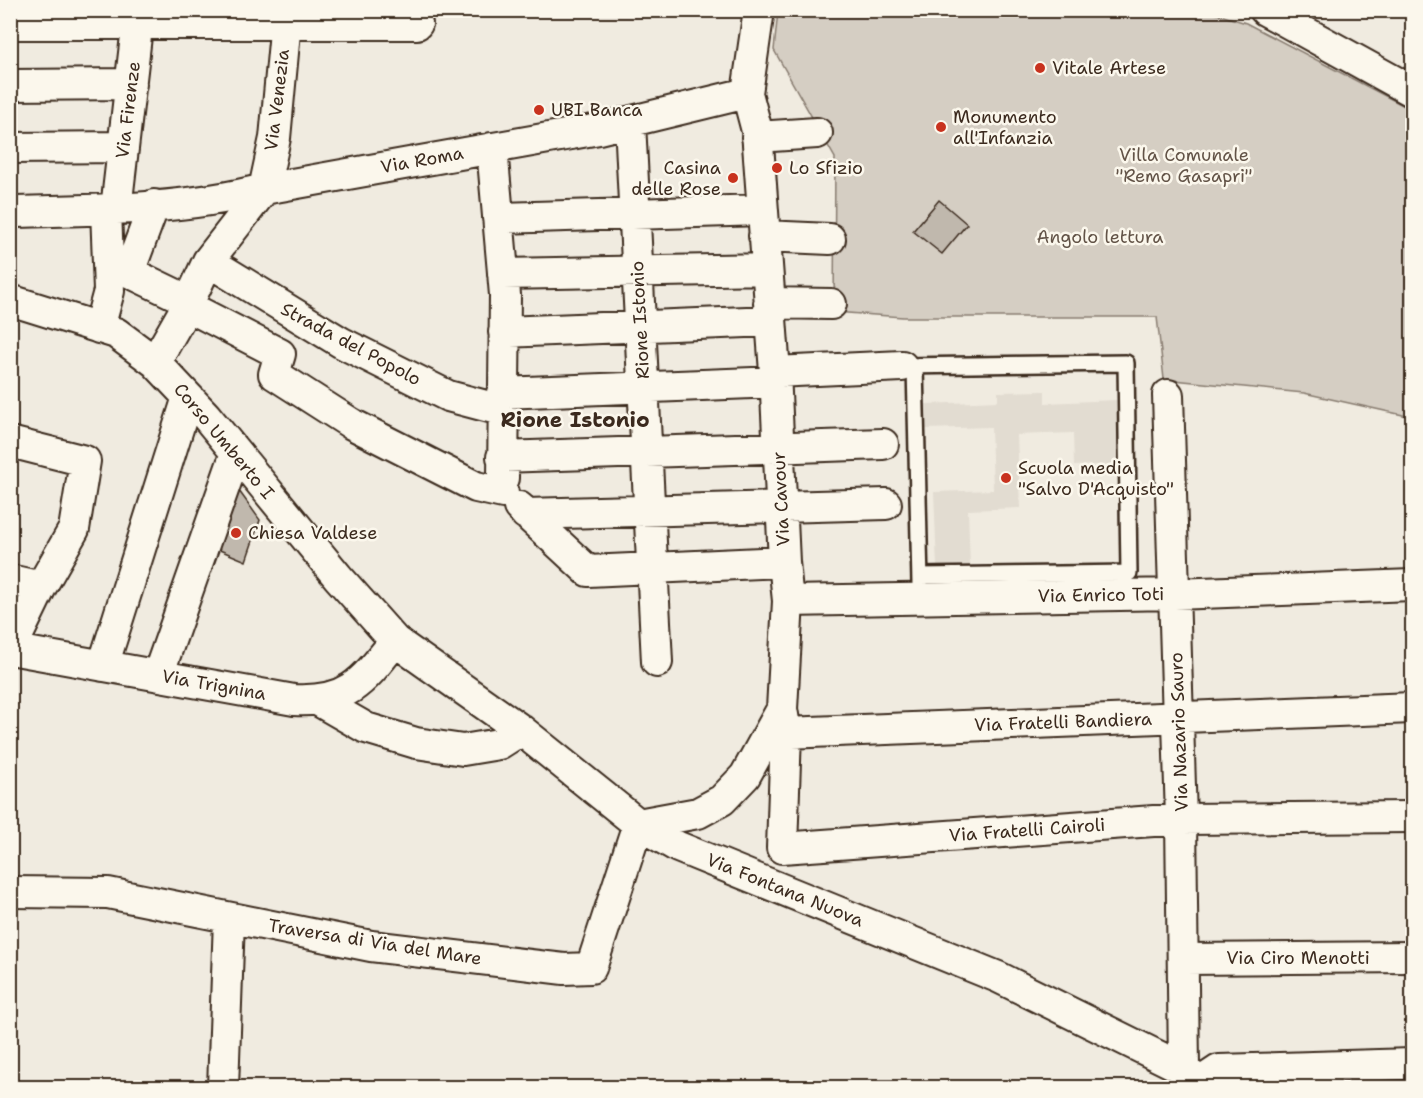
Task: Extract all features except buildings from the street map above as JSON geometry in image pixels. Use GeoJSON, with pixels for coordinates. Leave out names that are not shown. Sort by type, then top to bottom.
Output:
{"type":"FeatureCollection","features":[{"type":"Feature","properties":{"kind":"street"},"geometry":{"type":"LineString","coordinates":[[747,93],[759,10]]}},
{"type":"Feature","properties":{"kind":"street"},"geometry":{"type":"LineString","coordinates":[[1264,10],[1413,91]]}},
{"type":"Feature","properties":{"kind":"street"},"geometry":{"type":"LineString","coordinates":[[10,24],[138,17],[286,18],[417,24]]}},
{"type":"Feature","properties":{"kind":"street","name":"Via Firenze"},"geometry":{"type":"LineString","coordinates":[[119,272],[111,209],[123,147],[138,17]]}},
{"type":"Feature","properties":{"kind":"street","name":"Via Venezia"},"geometry":{"type":"LineString","coordinates":[[264,189],[275,138],[286,18]]}},
{"type":"Feature","properties":{"kind":"street"},"geometry":{"type":"LineString","coordinates":[[10,85],[131,84]]}},
{"type":"Feature","properties":{"kind":"street","name":"Via Roma"},"geometry":{"type":"LineString","coordinates":[[10,212],[111,209],[240,195],[630,122],[747,93]]}},
{"type":"Feature","properties":{"kind":"street","name":"Via Cavour"},"geometry":{"type":"LineString","coordinates":[[638,824],[698,813],[722,800],[745,776],[784,721],[789,601],[784,562],[775,377],[757,137],[747,93]]}},
{"type":"Feature","properties":{"kind":"street","name":"Rione Istonio"},"geometry":{"type":"LineString","coordinates":[[630,122],[657,662]]}},
{"type":"Feature","properties":{"kind":"street"},"geometry":{"type":"LineString","coordinates":[[757,137],[817,133]]}},
{"type":"Feature","properties":{"kind":"street"},"geometry":{"type":"LineString","coordinates":[[10,148],[123,147]]}},
{"type":"Feature","properties":{"kind":"street"},"geometry":{"type":"LineString","coordinates":[[492,148],[503,274],[503,493]]}},
{"type":"Feature","properties":{"kind":"street"},"geometry":{"type":"LineString","coordinates":[[155,362],[188,304],[208,261],[264,189]]}},
{"type":"Feature","properties":{"kind":"street"},"geometry":{"type":"LineString","coordinates":[[99,328],[110,291],[154,205]]}},
{"type":"Feature","properties":{"kind":"street"},"geometry":{"type":"LineString","coordinates":[[498,218],[634,214],[763,223],[830,239]]}},
{"type":"Feature","properties":{"kind":"street","name":"Strada del Popolo"},"geometry":{"type":"LineString","coordinates":[[208,261],[342,344],[448,396],[502,402],[643,387],[909,366]]}},
{"type":"Feature","properties":{"kind":"street"},"geometry":{"type":"LineString","coordinates":[[503,274],[767,269]]}},
{"type":"Feature","properties":{"kind":"street"},"geometry":{"type":"LineString","coordinates":[[119,272],[188,304],[280,354],[274,374],[352,424],[476,488],[503,493],[588,571],[784,562]]}},
{"type":"Feature","properties":{"kind":"street","name":"Corso Umberto I"},"geometry":{"type":"LineString","coordinates":[[10,300],[116,333],[155,362],[188,397],[338,577],[395,640]]}},
{"type":"Feature","properties":{"kind":"street"},"geometry":{"type":"LineString","coordinates":[[504,332],[640,328],[831,304]]}},
{"type":"Feature","properties":{"kind":"street","name":"Via Nazario Sauro"},"geometry":{"type":"LineString","coordinates":[[1168,395],[1184,959],[1197,1079]]}},
{"type":"Feature","properties":{"kind":"street"},"geometry":{"type":"LineString","coordinates":[[103,666],[188,397]]}},
{"type":"Feature","properties":{"kind":"street"},"geometry":{"type":"LineString","coordinates":[[10,442],[85,461],[74,529],[41,587],[11,649]]}},
{"type":"Feature","properties":{"kind":"street"},"geometry":{"type":"LineString","coordinates":[[502,457],[884,444]]}},
{"type":"Feature","properties":{"kind":"street"},"geometry":{"type":"LineString","coordinates":[[158,675],[236,453]]}},
{"type":"Feature","properties":{"kind":"street"},"geometry":{"type":"LineString","coordinates":[[526,514],[886,504]]}},
{"type":"Feature","properties":{"kind":"street"},"geometry":{"type":"LineString","coordinates":[[10,579],[41,587]]}},
{"type":"Feature","properties":{"kind":"street","name":"Via Enrico Toti"},"geometry":{"type":"LineString","coordinates":[[789,601],[920,587],[1175,594],[1413,585]]}},
{"type":"Feature","properties":{"kind":"street","name":"Via Trignina"},"geometry":{"type":"LineString","coordinates":[[11,649],[294,699],[319,701],[346,693],[370,672],[395,640]]}},
{"type":"Feature","properties":{"kind":"street","name":"Via Fontana Nuova"},"geometry":{"type":"LineString","coordinates":[[395,640],[521,730],[638,824],[678,847],[998,977],[1197,1079]]}},
{"type":"Feature","properties":{"kind":"street"},"geometry":{"type":"LineString","coordinates":[[319,701],[366,728],[416,743],[463,750],[499,744],[521,730]]}},
{"type":"Feature","properties":{"kind":"street","name":"Via Fratelli Bandiera"},"geometry":{"type":"LineString","coordinates":[[784,721],[1177,718],[1413,708]]}},
{"type":"Feature","properties":{"kind":"street","name":"Via Fratelli Cairoli"},"geometry":{"type":"LineString","coordinates":[[784,721],[782,848],[1181,819],[1413,817]]}},
{"type":"Feature","properties":{"kind":"street","name":"Traversa di Via del Mare"},"geometry":{"type":"LineString","coordinates":[[10,892],[108,893],[371,946],[564,969],[591,968],[638,824]]}},
{"type":"Feature","properties":{"kind":"street"},"geometry":{"type":"LineString","coordinates":[[223,1088],[229,919]]}},
{"type":"Feature","properties":{"kind":"street","name":"Via Ciro Menotti"},"geometry":{"type":"LineString","coordinates":[[1184,959],[1413,957]]}},
{"type":"Feature","properties":{"kind":"street"},"geometry":{"type":"LineString","coordinates":[[1197,1079],[1219,1070],[1413,1064]]}},
{"type":"Feature","properties":{"kind":"lane"},"geometry":{"type":"LineString","coordinates":[[1126,363],[1129,573],[920,587],[909,366],[1126,363]]}},
{"type":"Feature","properties":{"kind":"shaded area","name":"Scuola media \"Salvo D'Acquisto\""},"geometry":{"type":"Polygon","coordinates":[[[1045,391],[1045,403],[1117,400],[1119,464],[1074,466],[1073,433],[1017,435],[1020,508],[968,510],[970,566],[937,568],[934,492],[993,490],[991,427],[926,429],[926,404],[998,401],[998,392],[1045,391]]]}},
{"type":"Feature","properties":{"kind":"green space","name":"Villa Comunale \"Remo Gasapri\""},"geometry":{"type":"Polygon","coordinates":[[[778,11],[1207,11],[1246,23],[1412,110],[1412,417],[1304,393],[1164,379],[1157,317],[903,317],[834,312],[835,158],[774,50],[778,11]]]}},
{"type":"Feature","properties":{"kind":"place","name":"Vitale Artese"},"geometry":{"type":"Point","coordinates":[1040,68]}},
{"type":"Feature","properties":{"kind":"place","name":"UBI Banca"},"geometry":{"type":"Point","coordinates":[539,110]}},
{"type":"Feature","properties":{"kind":"place","name":"Monumento all'Infanzia"},"geometry":{"type":"Point","coordinates":[941,127]}},
{"type":"Feature","properties":{"kind":"place","name":"Lo Sfizio"},"geometry":{"type":"Point","coordinates":[777,168]}},
{"type":"Feature","properties":{"kind":"place","name":"Casina delle Rose"},"geometry":{"type":"Point","coordinates":[733,178]}},
{"type":"Feature","properties":{"kind":"place","name":"Scuola media \"Salvo D'Acquisto\""},"geometry":{"type":"Point","coordinates":[1006,478]}},
{"type":"Feature","properties":{"kind":"place","name":"Chiesa Valdese"},"geometry":{"type":"Point","coordinates":[236,533]}},
{"type":"Feature","properties":{"kind":"district","name":"Rione Istonio"},"geometry":{"type":"Point","coordinates":[575,420]}},
{"type":"Feature","properties":{"kind":"park label","name":"Angolo lettura"},"geometry":{"type":"Point","coordinates":[1100,237]}}]}
